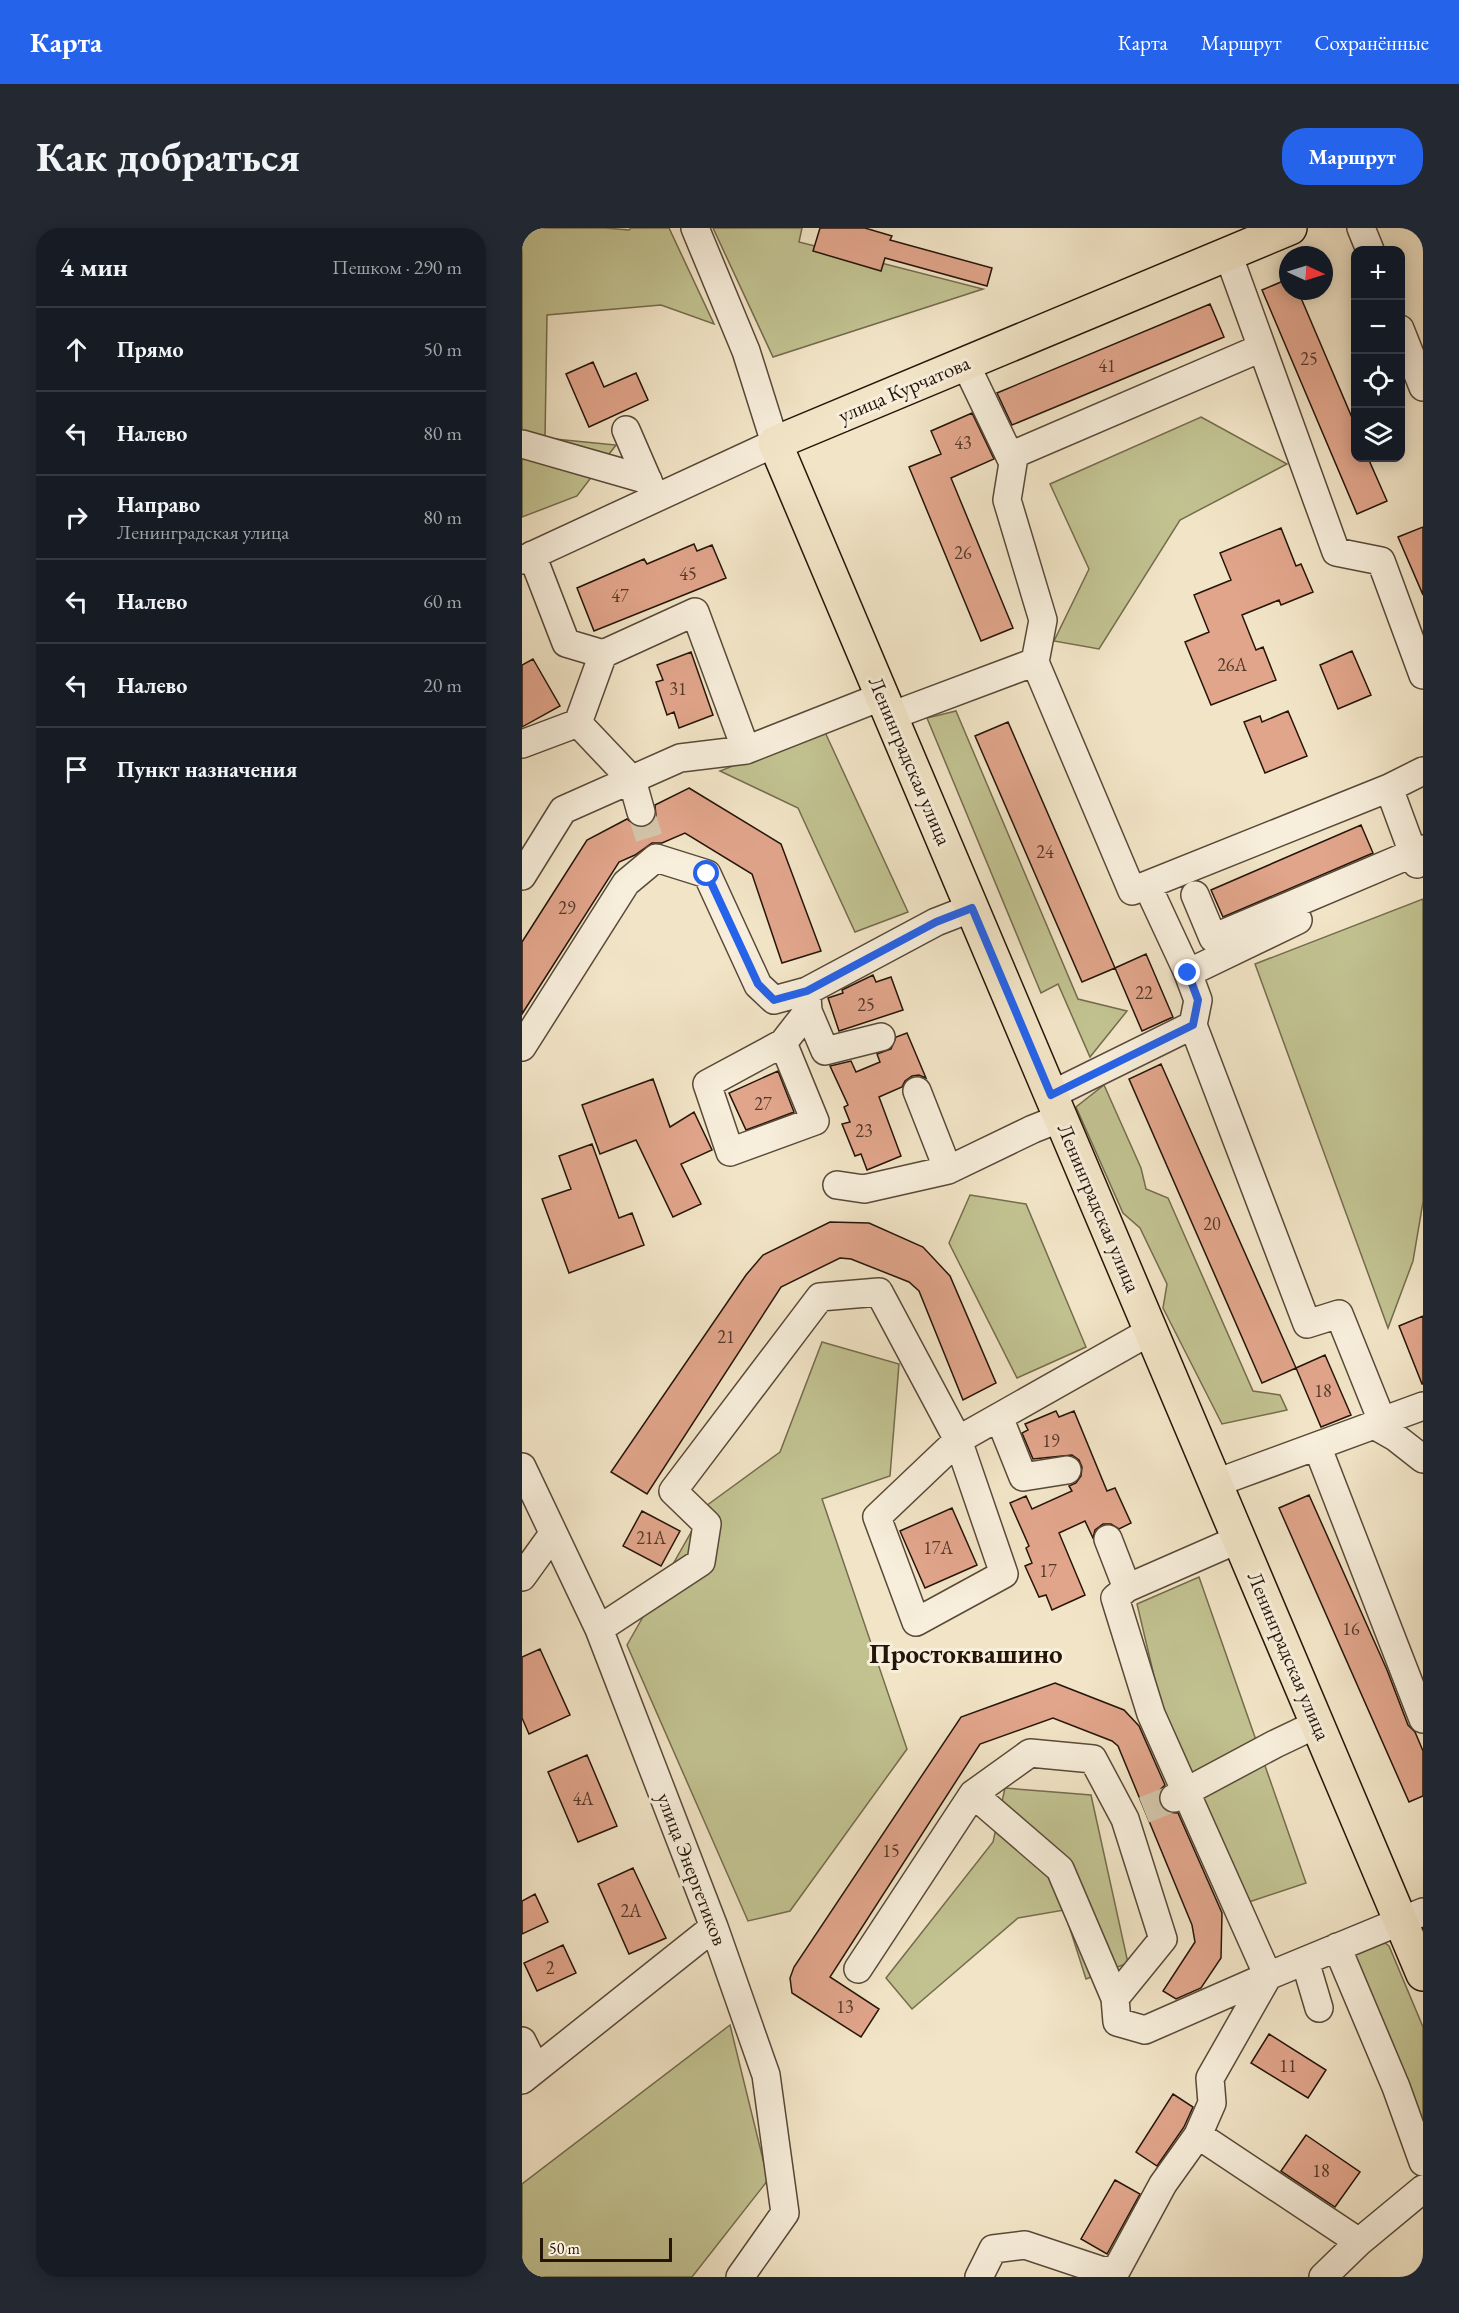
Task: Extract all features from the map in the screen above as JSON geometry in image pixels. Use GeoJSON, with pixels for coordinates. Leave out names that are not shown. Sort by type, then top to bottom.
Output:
{"type":"FeatureCollection","features":[{"type":"Feature","properties":{"kind":"main road","name":"улица Курчатова"},"geometry":{"type":"LineString","coordinates":[[775,443],[1290,228]]}},
{"type":"Feature","properties":{"kind":"main road","name":"Ленинградская улица"},"geometry":{"type":"LineString","coordinates":[[775,443],[1317,1724],[1412,1917],[1423,1974]]}},
{"type":"Feature","properties":{"kind":"street"},"geometry":{"type":"LineString","coordinates":[[1361,228],[1368,246]]}},
{"type":"Feature","properties":{"kind":"street"},"geometry":{"type":"LineString","coordinates":[[698,230],[746,351],[775,443]]}},
{"type":"Feature","properties":{"kind":"street"},"geometry":{"type":"LineString","coordinates":[[1228,254],[1260,348],[1336,552],[1381,561],[1423,675]]}},
{"type":"Feature","properties":{"kind":"street"},"geometry":{"type":"LineString","coordinates":[[1405,340],[1423,387]]}},
{"type":"Feature","properties":{"kind":"street"},"geometry":{"type":"LineString","coordinates":[[1010,456],[1260,348]]}},
{"type":"Feature","properties":{"kind":"street"},"geometry":{"type":"LineString","coordinates":[[965,363],[1014,464],[1006,500],[1043,620],[1035,662],[1132,891],[1389,788],[1423,771]]}},
{"type":"Feature","properties":{"kind":"street"},"geometry":{"type":"LineString","coordinates":[[626,430],[652,489]]}},
{"type":"Feature","properties":{"kind":"street","name":"улица Курчатова"},"geometry":{"type":"LineString","coordinates":[[527,557],[652,489],[775,443]]}},
{"type":"Feature","properties":{"kind":"street"},"geometry":{"type":"LineString","coordinates":[[522,444],[652,489]]}},
{"type":"Feature","properties":{"kind":"street"},"geometry":{"type":"LineString","coordinates":[[527,557],[566,643],[603,654],[695,612],[746,750]]}},
{"type":"Feature","properties":{"kind":"street"},"geometry":{"type":"LineString","coordinates":[[522,744],[578,723],[603,654]]}},
{"type":"Feature","properties":{"kind":"street"},"geometry":{"type":"LineString","coordinates":[[522,876],[563,810],[680,758],[746,750],[1035,662]]}},
{"type":"Feature","properties":{"kind":"street"},"geometry":{"type":"LineString","coordinates":[[578,723],[632,780],[641,812]]}},
{"type":"Feature","properties":{"kind":"street"},"geometry":{"type":"LineString","coordinates":[[1389,788],[1419,857]]}},
{"type":"Feature","properties":{"kind":"street"},"geometry":{"type":"LineString","coordinates":[[522,1047],[626,883],[654,853],[707,874],[758,984],[774,1000],[808,1001]]}},
{"type":"Feature","properties":{"kind":"street"},"geometry":{"type":"LineString","coordinates":[[1188,973],[1419,857]]}},
{"type":"Feature","properties":{"kind":"street"},"geometry":{"type":"LineString","coordinates":[[1195,895],[1213,938],[1419,857]]}},
{"type":"Feature","properties":{"kind":"street"},"geometry":{"type":"LineString","coordinates":[[1148,885],[1198,1000],[1193,1025],[1307,1324],[1339,1314],[1378,1423],[1423,1459]]}},
{"type":"Feature","properties":{"kind":"street"},"geometry":{"type":"LineString","coordinates":[[783,1043],[808,1001],[936,922],[972,908]]}},
{"type":"Feature","properties":{"kind":"street"},"geometry":{"type":"LineString","coordinates":[[808,1001],[825,1052],[881,1037]]}},
{"type":"Feature","properties":{"kind":"street"},"geometry":{"type":"LineString","coordinates":[[837,1185],[864,1189],[948,1170],[1032,1129],[1056,1106],[1193,1025]]}},
{"type":"Feature","properties":{"kind":"street"},"geometry":{"type":"LineString","coordinates":[[917,1091],[948,1170]]}},
{"type":"Feature","properties":{"kind":"street"},"geometry":{"type":"LineString","coordinates":[[599,1629],[701,1562],[707,1524],[673,1491],[820,1297],[879,1292],[958,1440],[1004,1574],[916,1622],[877,1517],[958,1440],[1151,1331]]}},
{"type":"Feature","properties":{"kind":"street"},"geometry":{"type":"LineString","coordinates":[[1216,1483],[1423,1406]]}},
{"type":"Feature","properties":{"kind":"street"},"geometry":{"type":"LineString","coordinates":[[999,1417],[1023,1477],[1067,1470]]}},
{"type":"Feature","properties":{"kind":"street"},"geometry":{"type":"LineString","coordinates":[[1317,1446],[1423,1719]]}},
{"type":"Feature","properties":{"kind":"street","name":"улица Энергетиков"},"geometry":{"type":"LineString","coordinates":[[522,1467],[599,1629],[714,1927],[766,2075],[785,2213],[740,2277]]}},
{"type":"Feature","properties":{"kind":"street"},"geometry":{"type":"LineString","coordinates":[[522,1577],[553,1534]]}},
{"type":"Feature","properties":{"kind":"street"},"geometry":{"type":"LineString","coordinates":[[1108,1539],[1127,1588]]}},
{"type":"Feature","properties":{"kind":"street"},"geometry":{"type":"LineString","coordinates":[[1239,1539],[1127,1588],[1115,1598],[1151,1714],[1180,1795],[1268,1976]]}},
{"type":"Feature","properties":{"kind":"street"},"geometry":{"type":"LineString","coordinates":[[1180,1795],[1317,1724]]}},
{"type":"Feature","properties":{"kind":"street"},"geometry":{"type":"LineString","coordinates":[[858,1969],[973,1794],[1030,1753],[1093,1759],[1135,1815],[1163,1939],[1115,1998]]}},
{"type":"Feature","properties":{"kind":"street"},"geometry":{"type":"LineString","coordinates":[[973,1794],[1060,1869],[1115,1998],[1117,2022],[1145,2030],[1412,1917]]}},
{"type":"Feature","properties":{"kind":"street"},"geometry":{"type":"LineString","coordinates":[[522,2040],[529,2073],[714,1927]]}},
{"type":"Feature","properties":{"kind":"street"},"geometry":{"type":"LineString","coordinates":[[1337,1947],[1396,2087],[1423,2162]]}},
{"type":"Feature","properties":{"kind":"street"},"geometry":{"type":"LineString","coordinates":[[1305,1961],[1319,2008]]}},
{"type":"Feature","properties":{"kind":"street"},"geometry":{"type":"LineString","coordinates":[[979,2277],[993,2249],[1025,2246],[1102,2271],[1116,2269],[1163,2184],[1198,2135],[1212,2103],[1210,2078],[1268,1976]]}},
{"type":"Feature","properties":{"kind":"street"},"geometry":{"type":"LineString","coordinates":[[1198,2135],[1359,2242]]}},
{"type":"Feature","properties":{"kind":"street"},"geometry":{"type":"LineString","coordinates":[[1323,2277],[1359,2242],[1423,2189]]}},
{"type":"Feature","properties":{"kind":"green space"},"geometry":{"type":"Polygon","coordinates":[[[522,228],[629,230],[631,228],[669,228],[714,324],[661,305],[547,315],[545,438],[616,445],[577,496],[522,517],[522,228]]]}},
{"type":"Feature","properties":{"kind":"green space"},"geometry":{"type":"Polygon","coordinates":[[[713,228],[802,228],[799,242],[983,289],[773,357],[713,228]]]}},
{"type":"Feature","properties":{"kind":"green space"},"geometry":{"type":"Polygon","coordinates":[[[1201,417],[1287,464],[1180,520],[1099,649],[1054,641],[1089,569],[1050,484],[1201,417]]]}},
{"type":"Feature","properties":{"kind":"green space"},"geometry":{"type":"Polygon","coordinates":[[[956,711],[1078,999],[1127,1011],[1090,1057],[1058,984],[1041,993],[927,718],[956,711]]]}},
{"type":"Feature","properties":{"kind":"green space"},"geometry":{"type":"Polygon","coordinates":[[[824,730],[908,912],[855,932],[798,808],[720,771],[824,730]]]}},
{"type":"Feature","properties":{"kind":"green space"},"geometry":{"type":"Polygon","coordinates":[[[1423,899],[1423,1202],[1413,1261],[1388,1328],[1255,964],[1423,899]]]}},
{"type":"Feature","properties":{"kind":"green space"},"geometry":{"type":"Polygon","coordinates":[[[1104,1085],[1141,1168],[1146,1189],[1168,1198],[1253,1391],[1280,1395],[1287,1410],[1222,1424],[1163,1308],[1167,1284],[1140,1228],[1123,1213],[1076,1107],[1104,1085]]]}},
{"type":"Feature","properties":{"kind":"green space"},"geometry":{"type":"Polygon","coordinates":[[[970,1195],[1026,1204],[1086,1347],[1017,1378],[949,1243],[970,1195]]]}},
{"type":"Feature","properties":{"kind":"green space"},"geometry":{"type":"Polygon","coordinates":[[[822,1342],[899,1364],[890,1476],[822,1499],[907,1749],[790,1911],[748,1921],[627,1645],[706,1506],[780,1452],[822,1342]]]}},
{"type":"Feature","properties":{"kind":"green space"},"geometry":{"type":"Polygon","coordinates":[[[1199,1577],[1306,1883],[1240,1905],[1159,1697],[1137,1604],[1199,1577]]]}},
{"type":"Feature","properties":{"kind":"green space"},"geometry":{"type":"Polygon","coordinates":[[[1005,1788],[1091,1795],[1128,1963],[1086,1979],[1064,1910],[1018,1918],[912,2009],[886,1978],[993,1842],[1005,1788]]]}},
{"type":"Feature","properties":{"kind":"green space"},"geometry":{"type":"Polygon","coordinates":[[[1381,1940],[1389,1946],[1423,2027],[1423,2136],[1348,1956],[1381,1940]]]}},
{"type":"Feature","properties":{"kind":"green space"},"geometry":{"type":"Polygon","coordinates":[[[730,2025],[768,2180],[692,2277],[522,2277],[522,2184],[730,2025]]]}},
{"type":"Feature","properties":{"kind":"building"},"geometry":{"type":"Polygon","coordinates":[[[820,228],[865,228],[892,236],[890,240],[992,268],[987,286],[885,258],[881,271],[813,251],[820,228]]]}},
{"type":"Feature","properties":{"kind":"building"},"geometry":{"type":"Polygon","coordinates":[[[1279,283],[1279,300],[1302,300],[1351,415],[1351,462],[1370,462],[1387,501],[1357,514],[1262,290],[1279,283]]]}},
{"type":"Feature","properties":{"kind":"building"},"geometry":{"type":"Polygon","coordinates":[[[1210,304],[1224,337],[1012,425],[997,393],[1210,304]]]}},
{"type":"Feature","properties":{"kind":"building"},"geometry":{"type":"Polygon","coordinates":[[[593,362],[604,387],[636,373],[648,400],[589,427],[566,374],[593,362]]]}},
{"type":"Feature","properties":{"kind":"building"},"geometry":{"type":"Polygon","coordinates":[[[972,413],[994,459],[951,478],[1013,628],[981,641],[909,467],[941,454],[931,431],[972,413]]]}},
{"type":"Feature","properties":{"kind":"building"},"geometry":{"type":"Polygon","coordinates":[[[1423,527],[1423,595],[1398,537],[1423,527]]]}},
{"type":"Feature","properties":{"kind":"building"},"geometry":{"type":"Polygon","coordinates":[[[1281,528],[1296,566],[1301,564],[1313,592],[1281,605],[1279,600],[1242,615],[1256,650],[1263,647],[1276,680],[1211,705],[1185,642],[1209,632],[1194,595],[1231,580],[1220,553],[1281,528]]]}},
{"type":"Feature","properties":{"kind":"building"},"geometry":{"type":"Polygon","coordinates":[[[694,544],[697,551],[712,545],[726,578],[594,631],[577,588],[644,559],[647,564],[694,544]]]}},
{"type":"Feature","properties":{"kind":"building"},"geometry":{"type":"Polygon","coordinates":[[[1352,651],[1371,695],[1338,709],[1320,665],[1352,651]]]}},
{"type":"Feature","properties":{"kind":"building"},"geometry":{"type":"Polygon","coordinates":[[[691,652],[713,715],[679,728],[674,712],[667,715],[656,682],[663,680],[657,665],[691,652]]]}},
{"type":"Feature","properties":{"kind":"building"},"geometry":{"type":"Polygon","coordinates":[[[533,659],[560,706],[522,727],[522,665],[533,659]]]}},
{"type":"Feature","properties":{"kind":"building"},"geometry":{"type":"Polygon","coordinates":[[[1288,711],[1307,756],[1265,773],[1244,722],[1260,716],[1262,722],[1288,711]]]}},
{"type":"Feature","properties":{"kind":"building"},"geometry":{"type":"Polygon","coordinates":[[[1008,722],[1115,968],[1082,982],[975,736],[1008,722]]]}},
{"type":"Feature","properties":{"kind":"building"},"geometry":{"type":"Polygon","coordinates":[[[689,788],[781,844],[821,951],[782,963],[752,874],[685,833],[662,843],[652,843],[635,855],[619,862],[522,1014],[522,942],[587,840],[627,819],[637,827],[646,827],[656,816],[655,805],[689,788]]]}},
{"type":"Feature","properties":{"kind":"building"},"geometry":{"type":"Polygon","coordinates":[[[1361,825],[1373,853],[1223,917],[1211,890],[1361,825]]]}},
{"type":"Feature","properties":{"kind":"building"},"geometry":{"type":"Polygon","coordinates":[[[1146,954],[1173,1017],[1142,1031],[1115,968],[1146,954]]]}},
{"type":"Feature","properties":{"kind":"building"},"geometry":{"type":"Polygon","coordinates":[[[873,975],[876,982],[891,977],[903,1010],[839,1031],[828,998],[843,993],[842,990],[873,975]]]}},
{"type":"Feature","properties":{"kind":"building"},"geometry":{"type":"Polygon","coordinates":[[[907,1033],[926,1078],[919,1075],[912,1076],[905,1081],[902,1087],[879,1097],[901,1156],[867,1170],[861,1154],[855,1156],[842,1124],[850,1122],[844,1107],[848,1105],[830,1066],[851,1061],[856,1072],[880,1062],[877,1054],[891,1049],[896,1037],[907,1033]]]}},
{"type":"Feature","properties":{"kind":"building"},"geometry":{"type":"Polygon","coordinates":[[[1161,1064],[1296,1368],[1262,1383],[1129,1079],[1161,1064]]]}},
{"type":"Feature","properties":{"kind":"building"},"geometry":{"type":"Polygon","coordinates":[[[778,1071],[794,1112],[746,1130],[729,1093],[778,1071]]]}},
{"type":"Feature","properties":{"kind":"building"},"geometry":{"type":"Polygon","coordinates":[[[653,1079],[670,1127],[694,1112],[712,1150],[681,1164],[701,1204],[673,1217],[636,1140],[600,1154],[582,1105],[653,1079]]]}},
{"type":"Feature","properties":{"kind":"building"},"geometry":{"type":"Polygon","coordinates":[[[592,1144],[619,1218],[632,1213],[644,1245],[569,1273],[542,1199],[571,1189],[559,1156],[592,1144]]]}},
{"type":"Feature","properties":{"kind":"building"},"geometry":{"type":"Polygon","coordinates":[[[830,1222],[869,1223],[923,1247],[950,1276],[996,1383],[963,1400],[919,1291],[909,1282],[851,1259],[840,1258],[781,1287],[647,1494],[611,1472],[746,1275],[763,1255],[830,1222]]]}},
{"type":"Feature","properties":{"kind":"building"},"geometry":{"type":"Polygon","coordinates":[[[1423,1316],[1423,1384],[1422,1384],[1399,1326],[1423,1316]]]}},
{"type":"Feature","properties":{"kind":"building"},"geometry":{"type":"Polygon","coordinates":[[[1325,1355],[1351,1415],[1321,1427],[1296,1368],[1325,1355]]]}},
{"type":"Feature","properties":{"kind":"building"},"geometry":{"type":"Polygon","coordinates":[[[1056,1411],[1059,1417],[1074,1411],[1107,1491],[1115,1488],[1131,1523],[1119,1529],[1111,1524],[1103,1524],[1095,1530],[1093,1538],[1085,1521],[1059,1533],[1085,1595],[1052,1610],[1046,1595],[1039,1597],[1025,1566],[1032,1563],[1026,1548],[1029,1546],[1010,1503],[1026,1496],[1032,1509],[1072,1491],[1069,1486],[1076,1483],[1081,1476],[1082,1467],[1079,1460],[1072,1455],[1033,1459],[1022,1433],[1028,1430],[1025,1424],[1056,1411]]]}},
{"type":"Feature","properties":{"kind":"building"},"geometry":{"type":"Polygon","coordinates":[[[1309,1495],[1387,1670],[1408,1725],[1415,1732],[1423,1751],[1423,1796],[1409,1802],[1279,1508],[1309,1495]]]}},
{"type":"Feature","properties":{"kind":"building"},"geometry":{"type":"Polygon","coordinates":[[[952,1508],[977,1565],[925,1588],[900,1531],[952,1508]]]}},
{"type":"Feature","properties":{"kind":"building"},"geometry":{"type":"Polygon","coordinates":[[[642,1511],[680,1531],[661,1566],[623,1546],[642,1511]]]}},
{"type":"Feature","properties":{"kind":"building"},"geometry":{"type":"Polygon","coordinates":[[[540,1649],[570,1715],[529,1734],[522,1718],[522,1657],[540,1649]]]}},
{"type":"Feature","properties":{"kind":"building"},"geometry":{"type":"Polygon","coordinates":[[[1055,1683],[1124,1710],[1139,1726],[1165,1785],[1158,1797],[1160,1805],[1166,1812],[1178,1813],[1222,1913],[1221,1958],[1201,1988],[1176,1999],[1163,1991],[1195,1942],[1192,1925],[1118,1746],[1112,1741],[1053,1718],[980,1744],[830,1977],[879,2009],[861,2037],[792,1993],[790,1978],[794,1967],[961,1717],[1055,1683]]]}},
{"type":"Feature","properties":{"kind":"building"},"geometry":{"type":"Polygon","coordinates":[[[587,1755],[617,1826],[578,1842],[548,1772],[587,1755]]]}},
{"type":"Feature","properties":{"kind":"building"},"geometry":{"type":"Polygon","coordinates":[[[633,1868],[666,1938],[629,1954],[598,1884],[633,1868]]]}},
{"type":"Feature","properties":{"kind":"building"},"geometry":{"type":"Polygon","coordinates":[[[535,1894],[548,1922],[522,1934],[522,1901],[535,1894]]]}},
{"type":"Feature","properties":{"kind":"building"},"geometry":{"type":"Polygon","coordinates":[[[563,1945],[576,1973],[537,1991],[524,1963],[563,1945]]]}},
{"type":"Feature","properties":{"kind":"building"},"geometry":{"type":"Polygon","coordinates":[[[1269,2034],[1326,2070],[1308,2098],[1251,2063],[1269,2034]]]}},
{"type":"Feature","properties":{"kind":"building"},"geometry":{"type":"Polygon","coordinates":[[[1173,2094],[1193,2107],[1184,2127],[1157,2166],[1136,2152],[1173,2094]]]}},
{"type":"Feature","properties":{"kind":"building"},"geometry":{"type":"Polygon","coordinates":[[[1306,2135],[1360,2172],[1335,2207],[1281,2171],[1306,2135]]]}},
{"type":"Feature","properties":{"kind":"building"},"geometry":{"type":"Polygon","coordinates":[[[1115,2180],[1140,2194],[1107,2254],[1081,2239],[1115,2180]]]}},
{"type":"Feature","properties":{"kind":"tunnel"},"geometry":{"type":"LineString","coordinates":[[641,812],[652,847]]}},
{"type":"Feature","properties":{"kind":"tunnel"},"geometry":{"type":"LineString","coordinates":[[1144,1810],[1174,1798]]}},
{"type":"Feature","properties":{"kind":"district","name":"Простоквашино"},"geometry":{"type":"Point","coordinates":[966,1654]}},
{"type":"Feature","properties":{"kind":"route"},"geometry":{"type":"LineString","coordinates":[[707,874],[758,984],[774,1000],[807,991],[936,922],[972,908],[1051,1095],[1193,1025],[1198,1000],[1188,973]]}}]}
